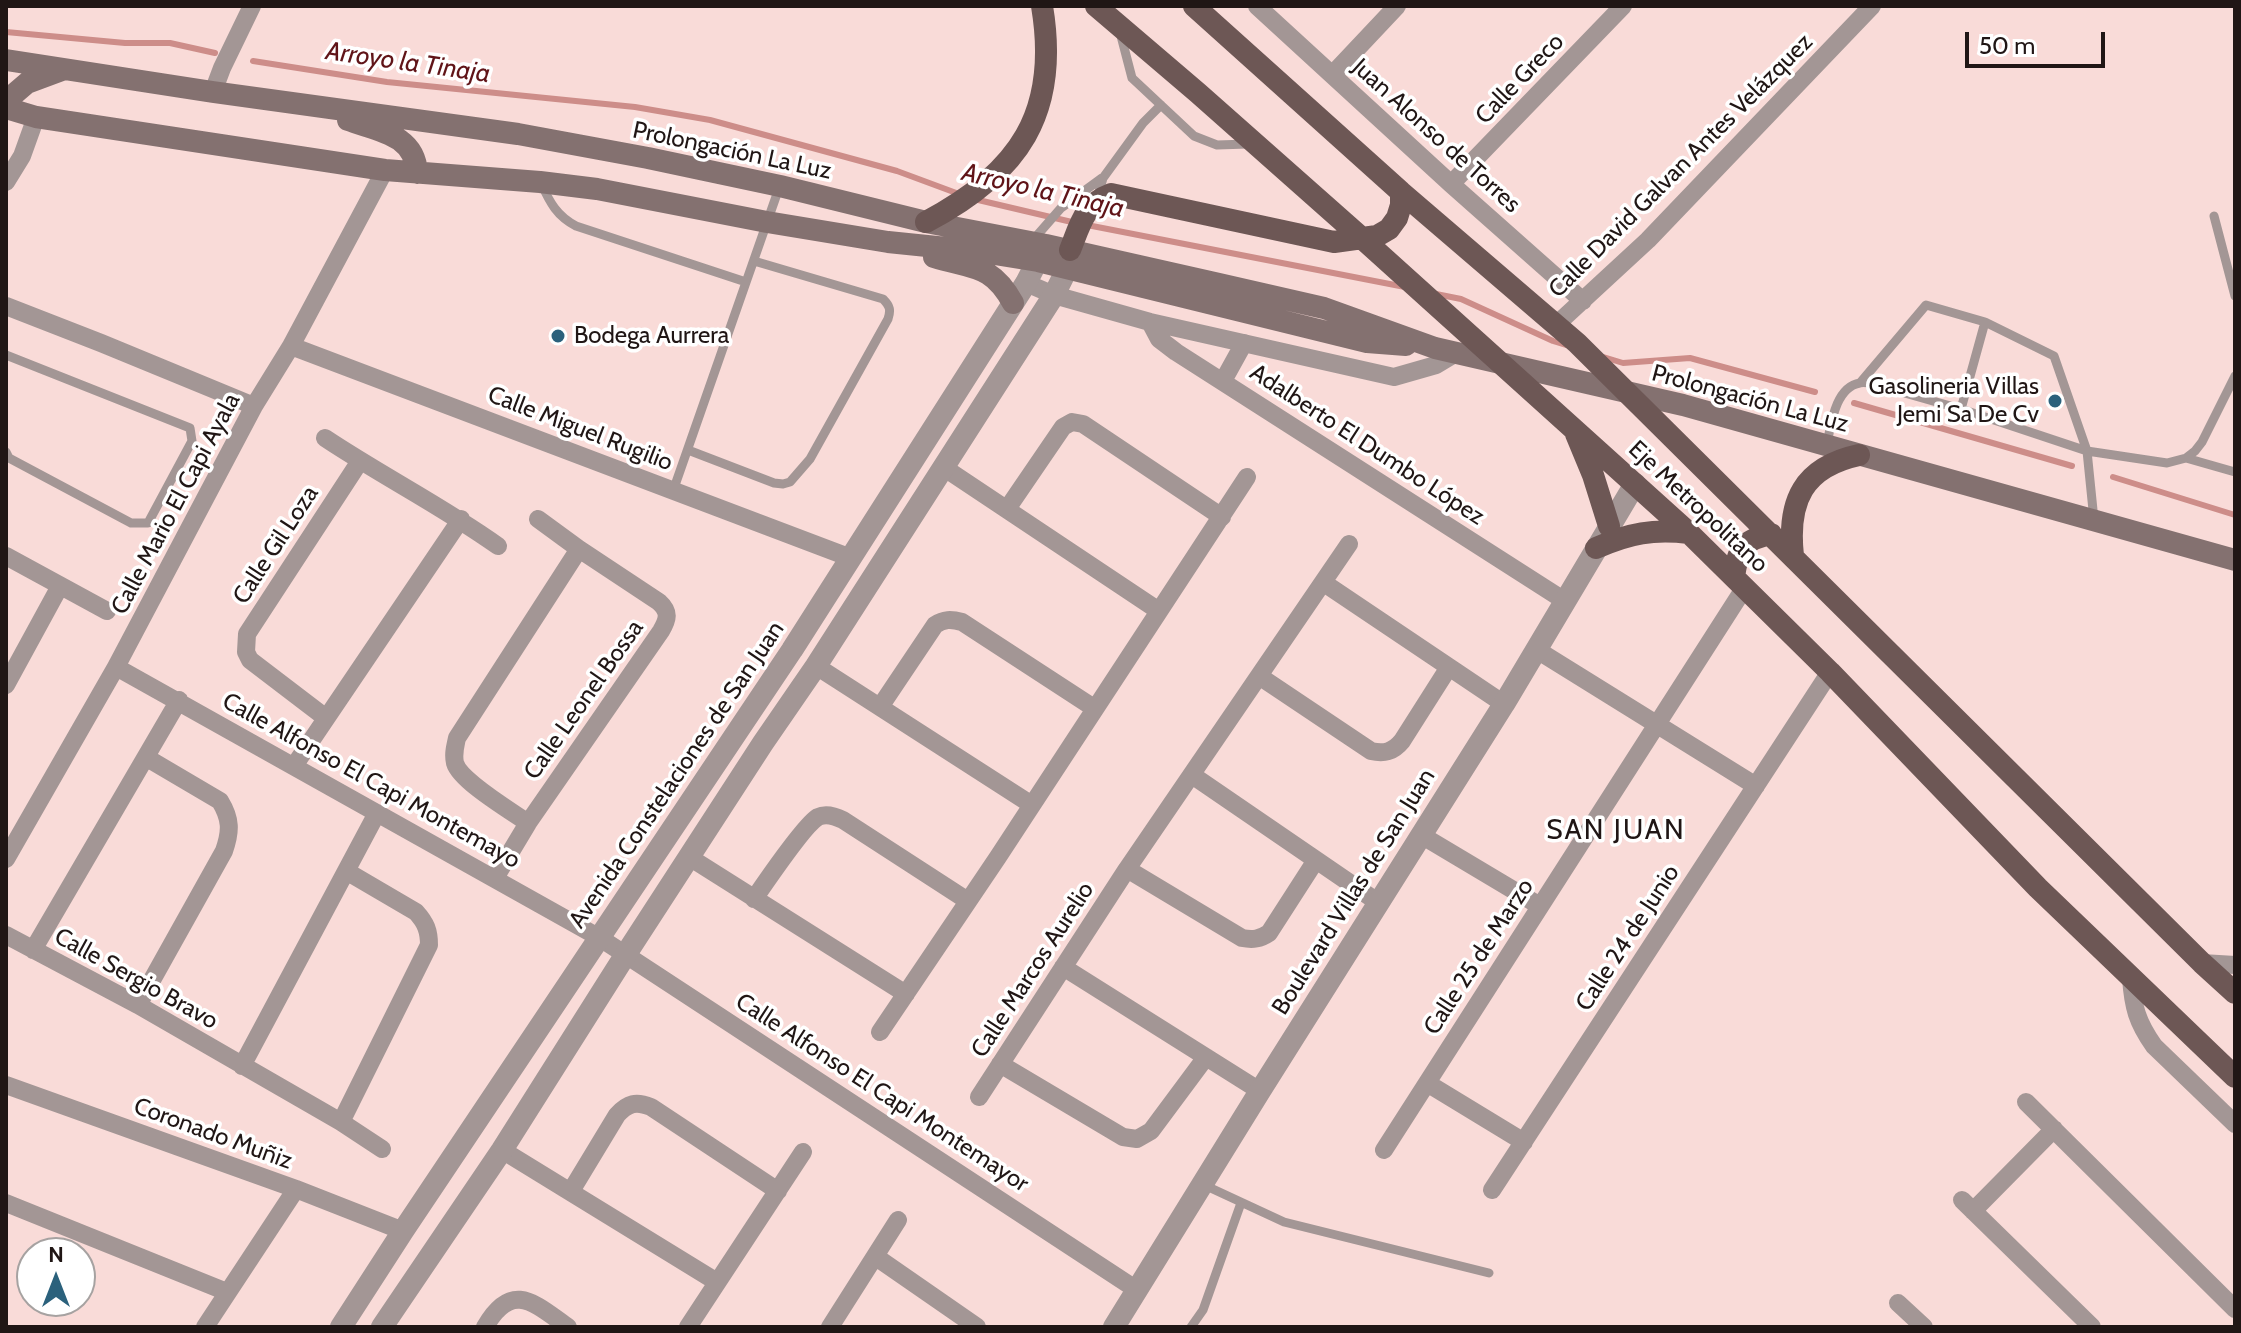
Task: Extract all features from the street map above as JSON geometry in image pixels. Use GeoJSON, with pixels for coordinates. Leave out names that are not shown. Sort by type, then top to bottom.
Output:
{"type":"FeatureCollection","features":[{"type":"Feature","properties":{"kind":"main road"},"geometry":{"type":"LineString","coordinates":[[926,222],[972,195],[1017,150],[1032,125],[1043,96],[1047,64],[1042,6]]}},
{"type":"Feature","properties":{"kind":"main road","name":"Eje Metropolitano"},"geometry":{"type":"LineString","coordinates":[[1096,6],[1256,144],[1689,533],[1830,672],[2038,888],[2235,1077]]}},
{"type":"Feature","properties":{"kind":"main road","name":"Eje Metropolitano"},"geometry":{"type":"LineString","coordinates":[[1194,6],[1401,192],[1557,324],[2235,993]]}},
{"type":"Feature","properties":{"kind":"main road","name":"Prolongación La Luz"},"geometry":{"type":"LineString","coordinates":[[8,60],[518,134],[648,158],[1324,308],[1445,351],[1683,405],[2235,560]]}},
{"type":"Feature","properties":{"kind":"main road"},"geometry":{"type":"LineString","coordinates":[[8,60],[27,83],[36,117]]}},
{"type":"Feature","properties":{"kind":"main road"},"geometry":{"type":"LineString","coordinates":[[6,101],[27,83],[67,68]]}},
{"type":"Feature","properties":{"kind":"main road"},"geometry":{"type":"LineString","coordinates":[[307,105],[402,141],[411,149],[417,173]]}},
{"type":"Feature","properties":{"kind":"main road","name":"Prolongación La Luz"},"geometry":{"type":"LineString","coordinates":[[6,108],[36,117],[385,170],[540,182],[611,192],[888,242],[976,251],[1038,246]]}},
{"type":"Feature","properties":{"kind":"main road"},"geometry":{"type":"LineString","coordinates":[[1071,252],[1096,196],[1124,195],[1334,242],[1364,240],[1389,229],[1397,218],[1401,192]]}},
{"type":"Feature","properties":{"kind":"main road"},"geometry":{"type":"LineString","coordinates":[[888,242],[982,270],[1001,283],[1013,303]]}},
{"type":"Feature","properties":{"kind":"main road"},"geometry":{"type":"LineString","coordinates":[[1571,426],[1593,475],[1609,526]]}},
{"type":"Feature","properties":{"kind":"main road"},"geometry":{"type":"LineString","coordinates":[[1793,556],[1792,516],[1798,497],[1809,481],[1832,463],[1859,455]]}},
{"type":"Feature","properties":{"kind":"main road"},"geometry":{"type":"LineString","coordinates":[[1596,548],[1641,532],[1689,533]]}},
{"type":"Feature","properties":{"kind":"main road"},"geometry":{"type":"LineString","coordinates":[[1739,582],[1737,555],[1754,538],[1771,534]]}},
{"type":"Feature","properties":{"kind":"street"},"geometry":{"type":"LineString","coordinates":[[213,92],[252,6]]}},
{"type":"Feature","properties":{"kind":"street","name":"Juan Alonso de Torres"},"geometry":{"type":"LineString","coordinates":[[1257,6],[1583,301]]}},
{"type":"Feature","properties":{"kind":"street"},"geometry":{"type":"LineString","coordinates":[[1333,74],[1397,6]]}},
{"type":"Feature","properties":{"kind":"street","name":"Calle Greco"},"geometry":{"type":"LineString","coordinates":[[1451,184],[1623,6]]}},
{"type":"Feature","properties":{"kind":"street","name":"Calle David Galvan Antes Velázquez"},"geometry":{"type":"LineString","coordinates":[[1557,324],[1648,240],[1872,6]]}},
{"type":"Feature","properties":{"kind":"street"},"geometry":{"type":"LineString","coordinates":[[6,182],[22,156],[36,117]]}},
{"type":"Feature","properties":{"kind":"street","name":"Calle Mario El Capi Ayala"},"geometry":{"type":"LineString","coordinates":[[6,859],[116,667],[254,406],[291,346],[385,170]]}},
{"type":"Feature","properties":{"kind":"street","name":"Avenida Constelaciones de San Juan"},"geometry":{"type":"LineString","coordinates":[[341,1327],[792,650],[1026,283],[1038,246]]}},
{"type":"Feature","properties":{"kind":"street"},"geometry":{"type":"LineString","coordinates":[[382,1327],[502,1150],[1054,295],[1071,252]]}},
{"type":"Feature","properties":{"kind":"street"},"geometry":{"type":"LineString","coordinates":[[1026,283],[1054,295],[1150,322],[1394,377],[1436,365],[1445,351]]}},
{"type":"Feature","properties":{"kind":"street"},"geometry":{"type":"LineString","coordinates":[[6,306],[254,406]]}},
{"type":"Feature","properties":{"kind":"street","name":"Adalberto El Dumbo López"},"geometry":{"type":"LineString","coordinates":[[1150,322],[1159,339],[1176,352],[1565,601]]}},
{"type":"Feature","properties":{"kind":"street"},"geometry":{"type":"LineString","coordinates":[[1223,381],[1244,343]]}},
{"type":"Feature","properties":{"kind":"street","name":"Calle Miguel Rugilio"},"geometry":{"type":"LineString","coordinates":[[291,346],[851,558]]}},
{"type":"Feature","properties":{"kind":"street"},"geometry":{"type":"LineString","coordinates":[[1007,509],[1063,427],[1072,422],[1083,424],[1222,517]]}},
{"type":"Feature","properties":{"kind":"street"},"geometry":{"type":"LineString","coordinates":[[325,438],[461,519],[498,546]]}},
{"type":"Feature","properties":{"kind":"street","name":"Calle Gil Loza"},"geometry":{"type":"LineString","coordinates":[[326,718],[250,660],[246,652],[247,634],[360,461]]}},
{"type":"Feature","properties":{"kind":"street"},"geometry":{"type":"LineString","coordinates":[[943,467],[1159,611]]}},
{"type":"Feature","properties":{"kind":"street"},"geometry":{"type":"LineString","coordinates":[[880,1032],[1247,477]]}},
{"type":"Feature","properties":{"kind":"street","name":"Boulevard Villas de San Juan"},"geometry":{"type":"LineString","coordinates":[[1114,1327],[1504,704],[1635,484]]}},
{"type":"Feature","properties":{"kind":"street"},"geometry":{"type":"LineString","coordinates":[[294,766],[461,519]]}},
{"type":"Feature","properties":{"kind":"street","name":"Calle Leonel Bossa"},"geometry":{"type":"LineString","coordinates":[[495,878],[528,823],[661,631],[667,617],[667,611],[659,602],[538,519]]}},
{"type":"Feature","properties":{"kind":"street","name":"Calle Marcos Aurelio"},"geometry":{"type":"LineString","coordinates":[[979,1097],[1127,869],[1349,544]]}},
{"type":"Feature","properties":{"kind":"street"},"geometry":{"type":"LineString","coordinates":[[528,823],[464,777],[453,753],[457,738],[579,549]]}},
{"type":"Feature","properties":{"kind":"street"},"geometry":{"type":"LineString","coordinates":[[6,556],[107,611]]}},
{"type":"Feature","properties":{"kind":"street","name":"Calle 25 de Marzo"},"geometry":{"type":"LineString","coordinates":[[1384,1150],[1658,723],[1739,582]]}},
{"type":"Feature","properties":{"kind":"street"},"geometry":{"type":"LineString","coordinates":[[1324,583],[1504,704]]}},
{"type":"Feature","properties":{"kind":"street"},"geometry":{"type":"LineString","coordinates":[[6,685],[60,586]]}},
{"type":"Feature","properties":{"kind":"street"},"geometry":{"type":"LineString","coordinates":[[880,707],[935,625],[954,620],[962,622],[1094,708]]}},
{"type":"Feature","properties":{"kind":"street"},"geometry":{"type":"LineString","coordinates":[[1537,650],[1756,786]]}},
{"type":"Feature","properties":{"kind":"street"},"geometry":{"type":"LineString","coordinates":[[816,666],[1032,805]]}},
{"type":"Feature","properties":{"kind":"street","name":"Calle Alfonso El Capi Montemayo"},"geometry":{"type":"LineString","coordinates":[[116,667],[600,938]]}},
{"type":"Feature","properties":{"kind":"street"},"geometry":{"type":"LineString","coordinates":[[1259,676],[1371,751],[1380,753],[1397,748],[1449,667]]}},
{"type":"Feature","properties":{"kind":"street","name":"Calle 24 de Junio"},"geometry":{"type":"LineString","coordinates":[[1492,1190],[1830,672]]}},
{"type":"Feature","properties":{"kind":"street"},"geometry":{"type":"LineString","coordinates":[[33,950],[179,700]]}},
{"type":"Feature","properties":{"kind":"street"},"geometry":{"type":"LineString","coordinates":[[138,1005],[224,851],[230,826],[220,801],[147,758]]}},
{"type":"Feature","properties":{"kind":"street"},"geometry":{"type":"LineString","coordinates":[[1192,775],[1379,903]]}},
{"type":"Feature","properties":{"kind":"street"},"geometry":{"type":"LineString","coordinates":[[242,1066],[377,813]]}},
{"type":"Feature","properties":{"kind":"street"},"geometry":{"type":"LineString","coordinates":[[754,899],[811,823],[826,815],[843,820],[968,901]]}},
{"type":"Feature","properties":{"kind":"street"},"geometry":{"type":"LineString","coordinates":[[1421,835],[1540,906]]}},
{"type":"Feature","properties":{"kind":"street"},"geometry":{"type":"LineString","coordinates":[[689,857],[906,994]]}},
{"type":"Feature","properties":{"kind":"street","name":"Calle Marcos Aurelio"},"geometry":{"type":"LineString","coordinates":[[1127,869],[1242,938],[1252,940],[1269,933],[1316,860]]}},
{"type":"Feature","properties":{"kind":"street"},"geometry":{"type":"LineString","coordinates":[[341,1122],[429,945],[425,921],[416,912],[346,871]]}},
{"type":"Feature","properties":{"kind":"street","name":"Calle Sergio Bravo"},"geometry":{"type":"LineString","coordinates":[[6,935],[138,1005],[341,1122],[382,1149]]}},
{"type":"Feature","properties":{"kind":"street","name":"Calle Alfonso El Capi Montemayor"},"geometry":{"type":"LineString","coordinates":[[600,938],[1137,1290]]}},
{"type":"Feature","properties":{"kind":"street"},"geometry":{"type":"LineString","coordinates":[[2202,963],[2235,965]]}},
{"type":"Feature","properties":{"kind":"street"},"geometry":{"type":"LineString","coordinates":[[1063,967],[1260,1091]]}},
{"type":"Feature","properties":{"kind":"street"},"geometry":{"type":"LineString","coordinates":[[2131,978],[2133,1004],[2154,1046],[2235,1124]]}},
{"type":"Feature","properties":{"kind":"street"},"geometry":{"type":"LineString","coordinates":[[1000,1064],[1123,1137],[1137,1139],[1151,1131],[1206,1057]]}},
{"type":"Feature","properties":{"kind":"street"},"geometry":{"type":"LineString","coordinates":[[1427,1083],[1524,1142]]}},
{"type":"Feature","properties":{"kind":"street","name":"Coronado Muñiz"},"geometry":{"type":"LineString","coordinates":[[6,1085],[296,1189],[403,1231]]}},
{"type":"Feature","properties":{"kind":"street"},"geometry":{"type":"LineString","coordinates":[[2026,1102],[2235,1309]]}},
{"type":"Feature","properties":{"kind":"street"},"geometry":{"type":"LineString","coordinates":[[571,1191],[617,1115],[633,1103],[651,1107],[778,1191]]}},
{"type":"Feature","properties":{"kind":"street"},"geometry":{"type":"LineString","coordinates":[[2054,1129],[1968,1206],[2092,1327]]}},
{"type":"Feature","properties":{"kind":"street"},"geometry":{"type":"LineString","coordinates":[[502,1150],[717,1282]]}},
{"type":"Feature","properties":{"kind":"street"},"geometry":{"type":"LineString","coordinates":[[688,1327],[803,1152]]}},
{"type":"Feature","properties":{"kind":"street"},"geometry":{"type":"LineString","coordinates":[[205,1327],[296,1189]]}},
{"type":"Feature","properties":{"kind":"street"},"geometry":{"type":"LineString","coordinates":[[6,1203],[227,1292]]}},
{"type":"Feature","properties":{"kind":"street"},"geometry":{"type":"LineString","coordinates":[[830,1327],[898,1220]]}},
{"type":"Feature","properties":{"kind":"street"},"geometry":{"type":"LineString","coordinates":[[876,1257],[977,1327]]}},
{"type":"Feature","properties":{"kind":"street"},"geometry":{"type":"LineString","coordinates":[[485,1327],[498,1308],[519,1299],[536,1305],[568,1327]]}},
{"type":"Feature","properties":{"kind":"street"},"geometry":{"type":"LineString","coordinates":[[1898,1303],[1924,1327]]}},
{"type":"Feature","properties":{"kind":"lane"},"geometry":{"type":"LineString","coordinates":[[1118,25],[1132,78],[1194,136],[1217,145],[1256,144]]}},
{"type":"Feature","properties":{"kind":"lane"},"geometry":{"type":"LineString","coordinates":[[1038,246],[1061,208],[1096,196],[1143,123],[1161,105]]}},
{"type":"Feature","properties":{"kind":"lane"},"geometry":{"type":"LineString","coordinates":[[540,182],[552,207],[564,220],[576,226],[746,282]]}},
{"type":"Feature","properties":{"kind":"lane"},"geometry":{"type":"LineString","coordinates":[[673,491],[780,186]]}},
{"type":"Feature","properties":{"kind":"lane"},"geometry":{"type":"LineString","coordinates":[[2214,216],[2235,296]]}},
{"type":"Feature","properties":{"kind":"lane"},"geometry":{"type":"LineString","coordinates":[[688,450],[774,483],[790,482],[810,459],[888,319],[889,304],[883,299],[754,261]]}},
{"type":"Feature","properties":{"kind":"lane"},"geometry":{"type":"LineString","coordinates":[[1826,445],[1836,405],[1844,393],[1860,383],[1926,305],[1985,322],[2054,356],[2087,451],[2094,520]]}},
{"type":"Feature","properties":{"kind":"lane"},"geometry":{"type":"LineString","coordinates":[[1961,409],[1985,322]]}},
{"type":"Feature","properties":{"kind":"lane"},"geometry":{"type":"LineString","coordinates":[[6,355],[190,428],[192,441],[148,523],[131,523],[9,458],[6,452]]}},
{"type":"Feature","properties":{"kind":"lane"},"geometry":{"type":"LineString","coordinates":[[1860,383],[1961,409],[2087,451],[2167,463],[2186,458],[2202,442],[2235,376]]}},
{"type":"Feature","properties":{"kind":"lane"},"geometry":{"type":"LineString","coordinates":[[2186,458],[2235,472]]}},
{"type":"Feature","properties":{"kind":"lane"},"geometry":{"type":"LineString","coordinates":[[1202,1184],[1284,1222],[1489,1273]]}},
{"type":"Feature","properties":{"kind":"lane"},"geometry":{"type":"LineString","coordinates":[[1191,1327],[1203,1310],[1241,1203]]}},
{"type":"Feature","properties":{"kind":"waterway","name":"Arroyo la Tinaja"},"geometry":{"type":"LineString","coordinates":[[6,32],[125,43],[170,43],[215,53]]}},
{"type":"Feature","properties":{"kind":"waterway","name":"Arroyo la Tinaja"},"geometry":{"type":"LineString","coordinates":[[253,61],[387,82],[635,107],[710,120],[897,171],[959,194]]}},
{"type":"Feature","properties":{"kind":"waterway","name":"Arroyo la Tinaja"},"geometry":{"type":"LineString","coordinates":[[974,199],[1076,223]]}},
{"type":"Feature","properties":{"kind":"waterway","name":"Arroyo la Tinaja"},"geometry":{"type":"LineString","coordinates":[[1087,225],[1405,287]]}},
{"type":"Feature","properties":{"kind":"waterway","name":"Arroyo la Tinaja"},"geometry":{"type":"LineString","coordinates":[[1436,294],[1461,299],[1566,345]]}},
{"type":"Feature","properties":{"kind":"waterway","name":"Arroyo la Tinaja"},"geometry":{"type":"LineString","coordinates":[[1600,356],[1623,363],[1690,358],[1815,392]]}},
{"type":"Feature","properties":{"kind":"waterway","name":"Arroyo la Tinaja"},"geometry":{"type":"LineString","coordinates":[[1854,403],[2072,466]]}},
{"type":"Feature","properties":{"kind":"waterway","name":"Arroyo la Tinaja"},"geometry":{"type":"LineString","coordinates":[[2113,477],[2235,515]]}},
{"type":"Feature","properties":{"kind":"place","name":"Bodega Aurrera"},"geometry":{"type":"Point","coordinates":[558,336]}},
{"type":"Feature","properties":{"kind":"place","name":"Gasolineria Villas Jemi Sa De Cv"},"geometry":{"type":"Point","coordinates":[2055,401]}},
{"type":"Feature","properties":{"kind":"district","name":"SAN JUAN"},"geometry":{"type":"Point","coordinates":[1616,831]}}]}
